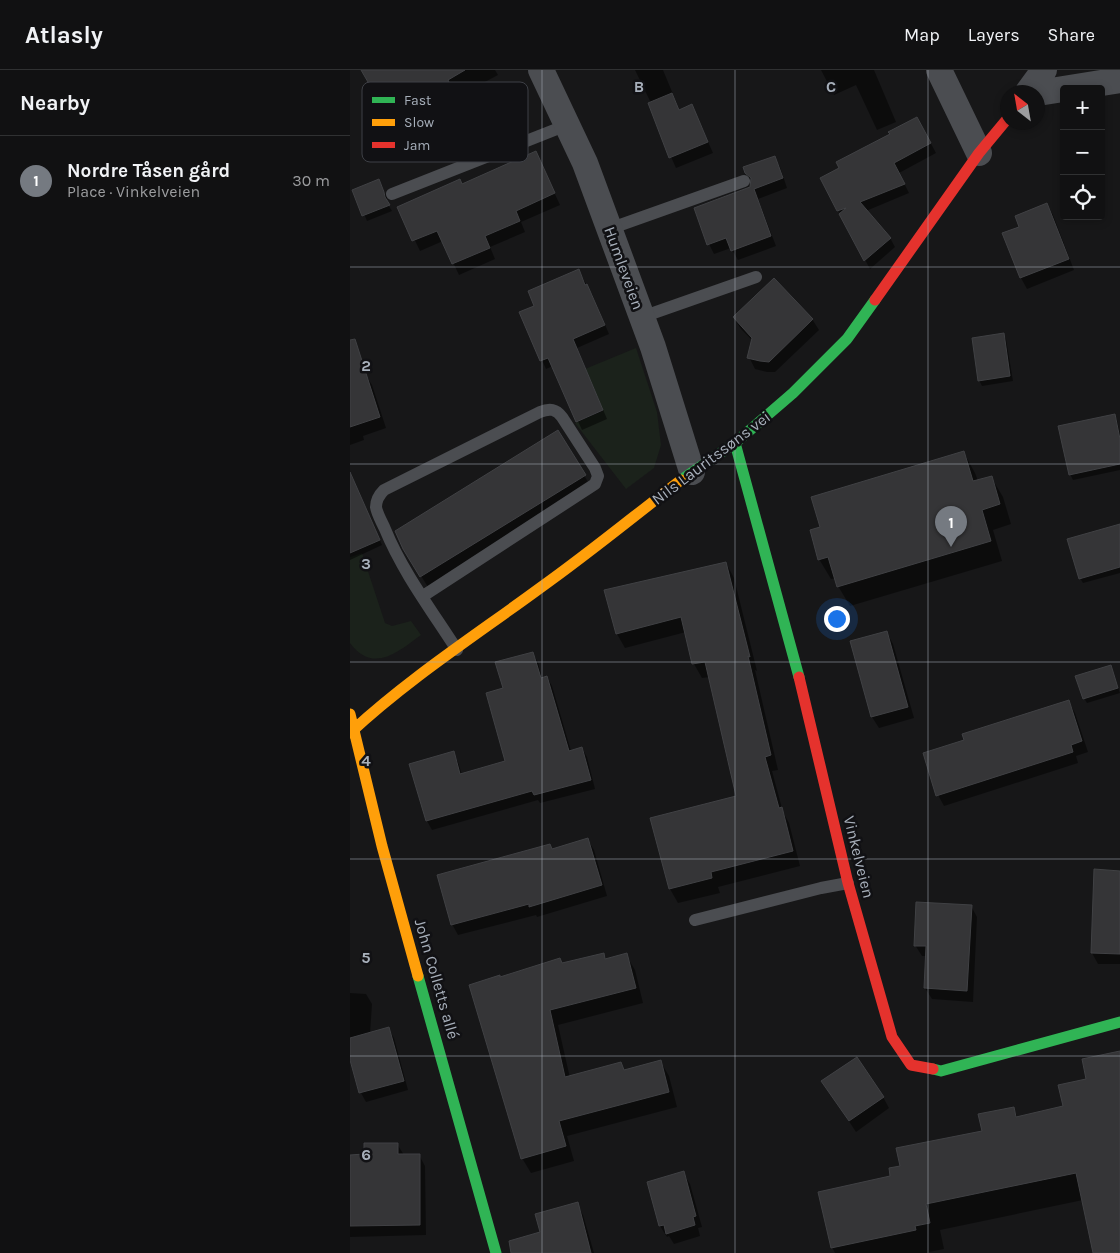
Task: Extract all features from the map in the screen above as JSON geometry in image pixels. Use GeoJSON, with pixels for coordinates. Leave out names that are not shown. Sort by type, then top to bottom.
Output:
{"type":"FeatureCollection","features":[{"type":"Feature","properties":{"kind":"street","name":"Humleveien"},"geometry":{"type":"LineString","coordinates":[[541,70],[585,163],[653,347],[692,472]]}},
{"type":"Feature","properties":{"kind":"street"},"geometry":{"type":"LineString","coordinates":[[939,70],[980,153]]}},
{"type":"Feature","properties":{"kind":"street"},"geometry":{"type":"LineString","coordinates":[[1033,85],[1044,70]]}},
{"type":"Feature","properties":{"kind":"street"},"geometry":{"type":"LineString","coordinates":[[1045,92],[1120,80]]}},
{"type":"Feature","properties":{"kind":"street","name":"Nils Lauritssøns vei"},"geometry":{"type":"LineString","coordinates":[[352,731],[403,687],[456,650],[692,472],[735,443],[793,393],[847,339],[980,153],[1000,128]]}},
{"type":"Feature","properties":{"kind":"street","name":"Vinkelveien"},"geometry":{"type":"LineString","coordinates":[[735,443],[796,664],[848,883],[892,1037],[911,1065],[941,1071],[1120,1022]]}},
{"type":"Feature","properties":{"kind":"street","name":"John Colletts allé"},"geometry":{"type":"LineString","coordinates":[[350,713],[352,731],[382,846],[496,1253]]}},
{"type":"Feature","properties":{"kind":"lane"},"geometry":{"type":"LineString","coordinates":[[528,140],[567,125]]}},
{"type":"Feature","properties":{"kind":"lane"},"geometry":{"type":"LineString","coordinates":[[392,194],[473,162]]}},
{"type":"Feature","properties":{"kind":"lane"},"geometry":{"type":"LineString","coordinates":[[609,229],[744,181]]}},
{"type":"Feature","properties":{"kind":"lane"},"geometry":{"type":"LineString","coordinates":[[642,317],[756,277]]}},
{"type":"Feature","properties":{"kind":"lane"},"geometry":{"type":"LineString","coordinates":[[423,596],[595,484],[598,476],[595,468],[556,410],[546,409],[384,490],[378,497],[376,506],[391,544],[456,650]]}},
{"type":"Feature","properties":{"kind":"lane"},"geometry":{"type":"LineString","coordinates":[[695,920],[820,888],[848,883]]}},
{"type":"Feature","properties":{"kind":"shaded area"},"geometry":{"type":"Polygon","coordinates":[[[636,348],[657,412],[661,445],[654,468],[626,489],[575,423],[603,411],[585,369],[636,348]]]}},
{"type":"Feature","properties":{"kind":"shaded area"},"geometry":{"type":"Polygon","coordinates":[[[362,553],[385,623],[392,626],[411,621],[421,635],[394,653],[377,659],[359,652],[350,643],[350,557],[362,553]]]}},
{"type":"Feature","properties":{"kind":"building"},"geometry":{"type":"Polygon","coordinates":[[[361,70],[465,70],[448,80],[449,82],[368,82],[361,70]]]}},
{"type":"Feature","properties":{"kind":"building"},"geometry":{"type":"Polygon","coordinates":[[[672,93],[679,110],[692,104],[708,142],[669,158],[648,103],[672,93]]]}},
{"type":"Feature","properties":{"kind":"building"},"geometry":{"type":"Polygon","coordinates":[[[917,117],[931,143],[894,163],[905,184],[860,202],[891,238],[864,261],[839,214],[846,208],[837,211],[820,178],[839,168],[836,162],[890,134],[888,132],[917,117]]]}},
{"type":"Feature","properties":{"kind":"building"},"geometry":{"type":"Polygon","coordinates":[[[536,151],[555,193],[516,211],[520,221],[485,236],[490,248],[452,264],[437,231],[412,241],[397,207],[460,179],[462,184],[511,162],[528,162],[528,155],[536,151]]]}},
{"type":"Feature","properties":{"kind":"building"},"geometry":{"type":"Polygon","coordinates":[[[775,156],[783,178],[754,189],[771,236],[731,251],[726,238],[707,245],[694,208],[750,187],[751,178],[745,173],[743,167],[775,156]]]}},
{"type":"Feature","properties":{"kind":"building"},"geometry":{"type":"Polygon","coordinates":[[[379,179],[390,205],[362,216],[352,190],[379,179]]]}},
{"type":"Feature","properties":{"kind":"building"},"geometry":{"type":"Polygon","coordinates":[[[1047,203],[1069,259],[1020,278],[1002,233],[1019,227],[1015,216],[1047,203]]]}},
{"type":"Feature","properties":{"kind":"building"},"geometry":{"type":"Polygon","coordinates":[[[579,269],[605,325],[573,339],[603,410],[576,422],[548,358],[540,361],[519,312],[534,306],[528,291],[579,269]]]}},
{"type":"Feature","properties":{"kind":"building"},"geometry":{"type":"Polygon","coordinates":[[[774,278],[813,319],[769,362],[747,358],[752,338],[733,317],[774,278]]]}},
{"type":"Feature","properties":{"kind":"building"},"geometry":{"type":"Polygon","coordinates":[[[1004,333],[1010,376],[978,381],[972,338],[1004,333]]]}},
{"type":"Feature","properties":{"kind":"building"},"geometry":{"type":"Polygon","coordinates":[[[355,339],[380,417],[350,427],[350,340],[355,339]]]}},
{"type":"Feature","properties":{"kind":"building"},"geometry":{"type":"Polygon","coordinates":[[[1115,414],[1120,439],[1120,464],[1069,475],[1058,426],[1115,414]]]}},
{"type":"Feature","properties":{"kind":"building"},"geometry":{"type":"Polygon","coordinates":[[[558,430],[586,475],[420,577],[403,549],[395,531],[558,430]]]}},
{"type":"Feature","properties":{"kind":"building"},"geometry":{"type":"Polygon","coordinates":[[[964,451],[973,481],[992,476],[1000,504],[982,510],[991,541],[837,587],[828,557],[818,560],[810,530],[820,527],[811,497],[964,451]]]}},
{"type":"Feature","properties":{"kind":"building"},"geometry":{"type":"Polygon","coordinates":[[[350,472],[380,540],[350,553],[350,472]]]}},
{"type":"Feature","properties":{"kind":"building"},"geometry":{"type":"Polygon","coordinates":[[[1120,524],[1120,567],[1079,579],[1067,539],[1120,524]]]}},
{"type":"Feature","properties":{"kind":"building"},"geometry":{"type":"Polygon","coordinates":[[[726,562],[750,657],[748,656],[771,755],[765,757],[779,808],[782,807],[793,851],[711,872],[712,878],[669,889],[650,818],[736,796],[705,662],[692,664],[681,617],[616,634],[604,590],[726,562]]]}},
{"type":"Feature","properties":{"kind":"building"},"geometry":{"type":"Polygon","coordinates":[[[887,631],[908,707],[871,717],[850,641],[887,631]]]}},
{"type":"Feature","properties":{"kind":"building"},"geometry":{"type":"Polygon","coordinates":[[[533,652],[541,678],[547,676],[569,751],[582,747],[591,780],[534,795],[532,791],[426,821],[409,764],[454,751],[460,774],[505,761],[486,693],[503,688],[495,662],[533,652]]]}},
{"type":"Feature","properties":{"kind":"building"},"geometry":{"type":"Polygon","coordinates":[[[1111,665],[1118,688],[1083,699],[1075,676],[1111,665]]]}},
{"type":"Feature","properties":{"kind":"building"},"geometry":{"type":"Polygon","coordinates":[[[1069,700],[1082,741],[1071,745],[1073,752],[936,796],[923,753],[964,740],[962,734],[1069,700]]]}},
{"type":"Feature","properties":{"kind":"building"},"geometry":{"type":"Polygon","coordinates":[[[588,838],[602,885],[529,907],[529,904],[451,925],[437,875],[550,844],[552,849],[588,838]]]}},
{"type":"Feature","properties":{"kind":"building"},"geometry":{"type":"Polygon","coordinates":[[[1094,869],[1120,871],[1120,954],[1091,953],[1094,869]]]}},
{"type":"Feature","properties":{"kind":"building"},"geometry":{"type":"Polygon","coordinates":[[[916,902],[972,905],[967,991],[924,988],[926,946],[914,946],[916,902]]]}},
{"type":"Feature","properties":{"kind":"building"},"geometry":{"type":"Polygon","coordinates":[[[604,953],[605,959],[627,953],[636,988],[550,1010],[565,1077],[621,1062],[624,1070],[661,1060],[669,1092],[559,1121],[566,1146],[521,1159],[469,985],[560,958],[562,963],[604,953]]]}},
{"type":"Feature","properties":{"kind":"building"},"geometry":{"type":"Polygon","coordinates":[[[389,1027],[404,1081],[359,1093],[350,1060],[350,1038],[389,1027]]]}},
{"type":"Feature","properties":{"kind":"building"},"geometry":{"type":"Polygon","coordinates":[[[1120,1051],[1120,1253],[1093,1253],[1076,1173],[926,1204],[930,1223],[915,1226],[916,1230],[831,1248],[818,1192],[890,1176],[889,1168],[900,1166],[896,1148],[982,1131],[978,1114],[1014,1107],[1016,1117],[1063,1106],[1058,1085],[1086,1079],[1082,1059],[1120,1051]]]}},
{"type":"Feature","properties":{"kind":"building"},"geometry":{"type":"Polygon","coordinates":[[[857,1057],[884,1097],[849,1121],[821,1081],[857,1057]]]}},
{"type":"Feature","properties":{"kind":"building"},"geometry":{"type":"Polygon","coordinates":[[[364,1143],[398,1143],[398,1154],[420,1154],[420,1225],[350,1226],[350,1155],[364,1154],[364,1143]]]}},
{"type":"Feature","properties":{"kind":"building"},"geometry":{"type":"Polygon","coordinates":[[[684,1171],[696,1216],[693,1217],[695,1225],[666,1234],[664,1225],[659,1226],[647,1182],[684,1171]]]}},
{"type":"Feature","properties":{"kind":"building"},"geometry":{"type":"Polygon","coordinates":[[[578,1202],[591,1253],[511,1253],[509,1241],[540,1232],[535,1214],[578,1202]]]}},
{"type":"Feature","properties":{"kind":"traffic: fast"},"geometry":{"type":"LineString","coordinates":[[681,480],[735,443],[793,393],[847,339],[875,300]]}},
{"type":"Feature","properties":{"kind":"traffic: fast"},"geometry":{"type":"LineString","coordinates":[[735,443],[799,677]]}},
{"type":"Feature","properties":{"kind":"traffic: fast"},"geometry":{"type":"LineString","coordinates":[[418,976],[496,1253]]}},
{"type":"Feature","properties":{"kind":"traffic: fast"},"geometry":{"type":"LineString","coordinates":[[933,1069],[941,1071],[1120,1022]]}},
{"type":"Feature","properties":{"kind":"traffic: slow"},"geometry":{"type":"LineString","coordinates":[[350,733],[395,694],[576,562],[681,480]]}},
{"type":"Feature","properties":{"kind":"traffic: slow"},"geometry":{"type":"LineString","coordinates":[[350,714],[382,846],[418,976]]}},
{"type":"Feature","properties":{"kind":"traffic: jam"},"geometry":{"type":"LineString","coordinates":[[875,300],[979,153],[1000,128]]}},
{"type":"Feature","properties":{"kind":"traffic: jam"},"geometry":{"type":"LineString","coordinates":[[799,677],[848,883],[892,1037],[911,1065],[933,1069]]}},
{"type":"Feature","properties":{"kind":"place","name":"Nordre Tåsen gård"},"geometry":{"type":"Point","coordinates":[951,547]}}]}
